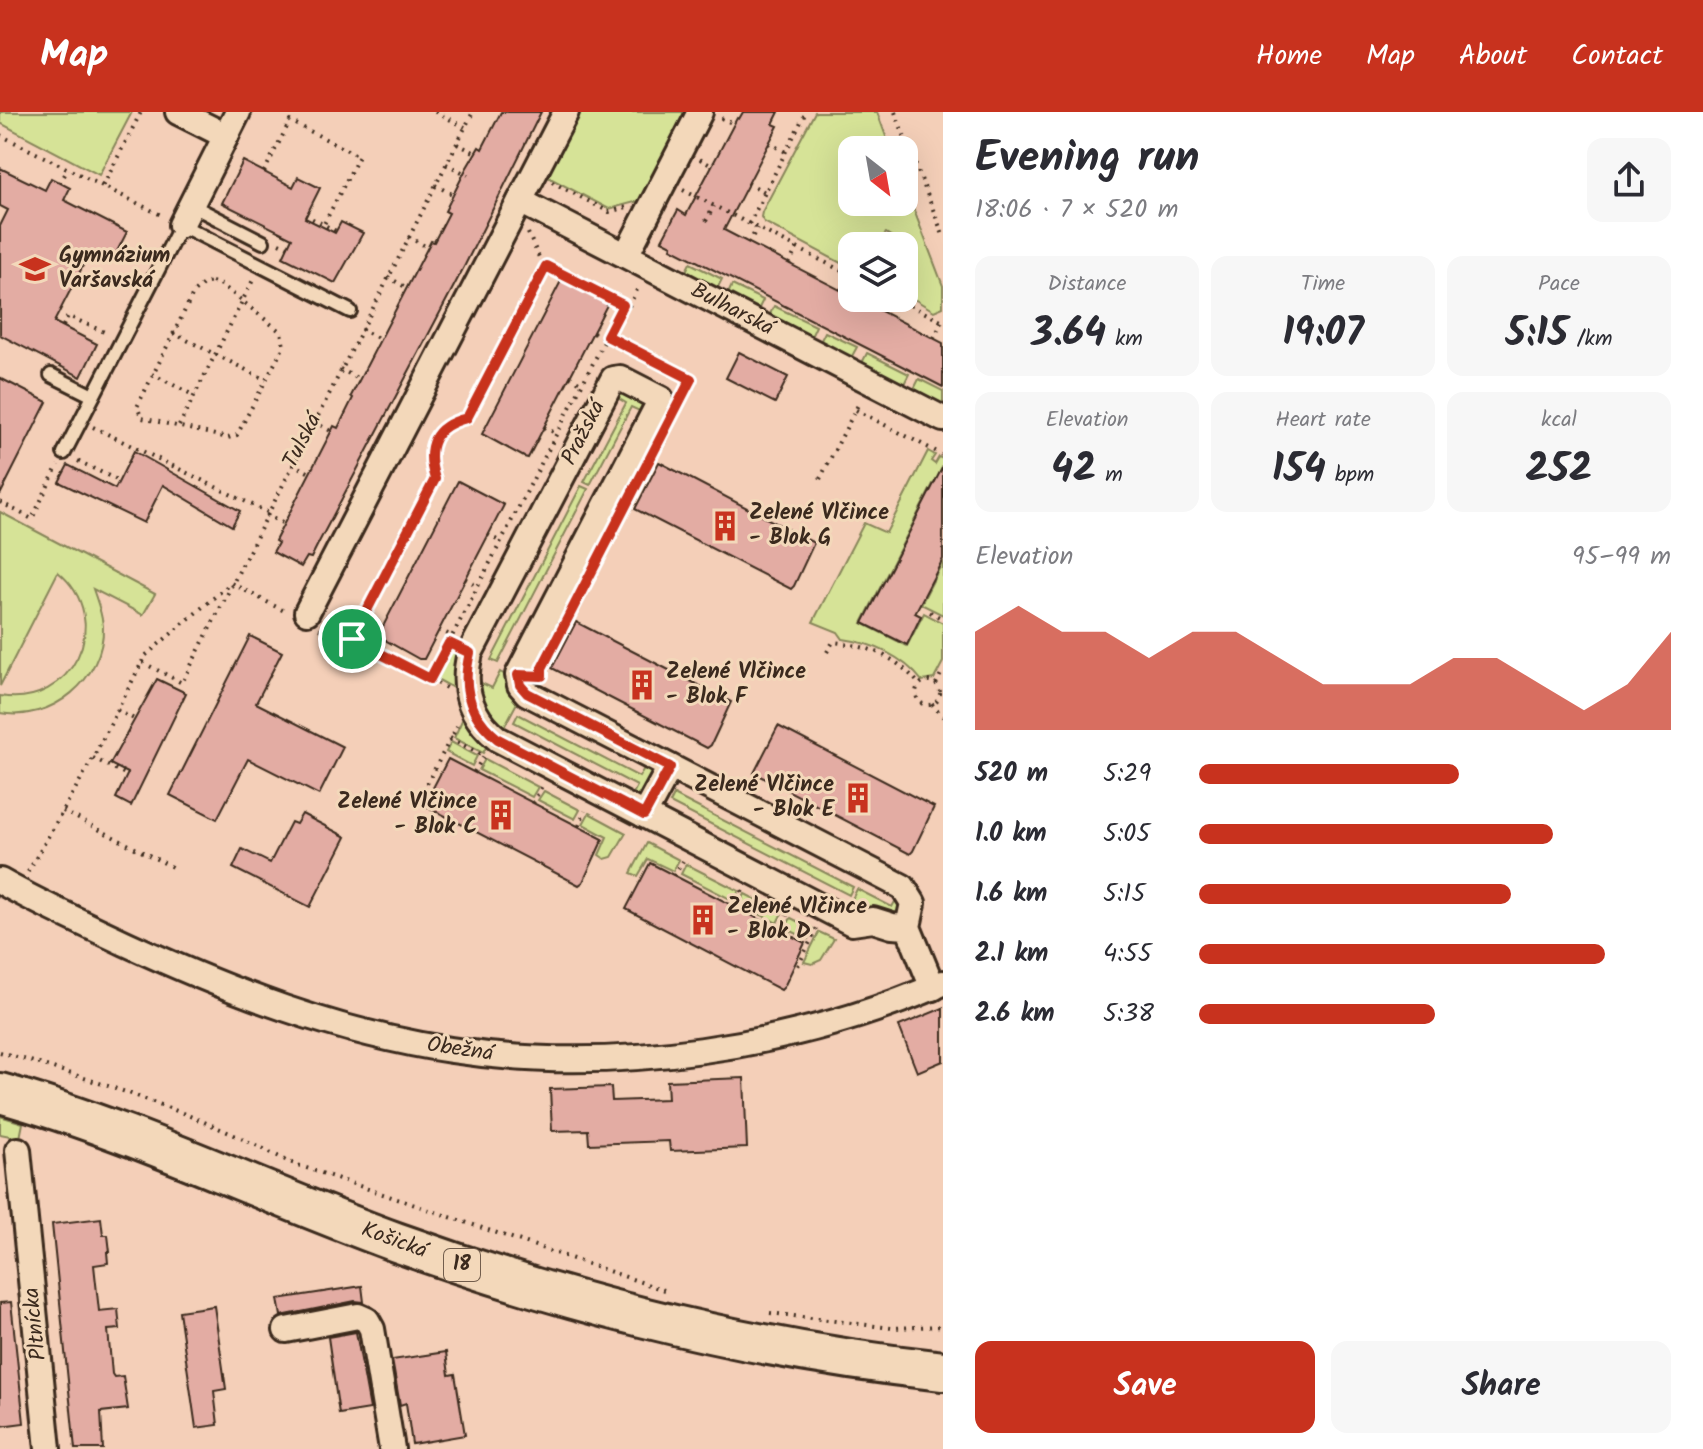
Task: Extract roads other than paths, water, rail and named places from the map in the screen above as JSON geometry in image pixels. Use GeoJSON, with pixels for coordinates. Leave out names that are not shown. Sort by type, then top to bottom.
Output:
{"type":"FeatureCollection","features":[{"type":"Feature","properties":{"kind":"main road","name":"Košická"},"geometry":{"type":"LineString","coordinates":[[0,1093],[109,1130],[394,1241],[619,1313],[741,1341],[850,1360],[943,1371]]}},
{"type":"Feature","properties":{"kind":"street"},"geometry":{"type":"LineString","coordinates":[[178,112],[226,136]]}},
{"type":"Feature","properties":{"kind":"street"},"geometry":{"type":"LineString","coordinates":[[186,215],[238,112]]}},
{"type":"Feature","properties":{"kind":"street"},"geometry":{"type":"LineString","coordinates":[[305,618],[566,112]]}},
{"type":"Feature","properties":{"kind":"street"},"geometry":{"type":"LineString","coordinates":[[626,255],[700,112]]}},
{"type":"Feature","properties":{"kind":"street","name":"Bulharská"},"geometry":{"type":"LineString","coordinates":[[520,201],[932,414]]}},
{"type":"Feature","properties":{"kind":"street","name":"Pražská"},"geometry":{"type":"LineString","coordinates":[[908,927],[873,920],[852,923],[498,739],[482,726],[471,706],[457,644],[613,379],[620,378],[661,399],[518,675],[520,685],[527,693],[903,887],[913,903],[908,927],[938,986]]}},
{"type":"Feature","properties":{"kind":"street"},"geometry":{"type":"LineString","coordinates":[[644,815],[670,767]]}},
{"type":"Feature","properties":{"kind":"street","name":"Obežná"},"geometry":{"type":"LineString","coordinates":[[7,885],[136,948],[261,1001],[406,1042],[499,1056],[595,1059],[723,1048],[879,1009],[938,986]]}},
{"type":"Feature","properties":{"kind":"street","name":"Pltnícka"},"geometry":{"type":"LineString","coordinates":[[18,1150],[48,1449]]}},
{"type":"Feature","properties":{"kind":"street"},"geometry":{"type":"LineString","coordinates":[[286,1330],[358,1316],[367,1320],[372,1329],[392,1449]]}},
{"type":"Feature","properties":{"kind":"lane"},"geometry":{"type":"LineString","coordinates":[[186,215],[263,242]]}},
{"type":"Feature","properties":{"kind":"lane"},"geometry":{"type":"LineString","coordinates":[[186,215],[350,311]]}},
{"type":"Feature","properties":{"kind":"lane"},"geometry":{"type":"LineString","coordinates":[[64,453],[186,215]]}},
{"type":"Feature","properties":{"kind":"lane"},"geometry":{"type":"LineString","coordinates":[[51,375],[93,396]]}},
{"type":"Feature","properties":{"kind":"place","name":"Gymnázium Varšavská"},"geometry":{"type":"Point","coordinates":[35,269]}},
{"type":"Feature","properties":{"kind":"place","name":"Zelené Vlčince - Blok G"},"geometry":{"type":"Point","coordinates":[725,526]}},
{"type":"Feature","properties":{"kind":"place","name":"Zelené Vlčince - Blok F"},"geometry":{"type":"Point","coordinates":[642,685]}},
{"type":"Feature","properties":{"kind":"place","name":"Zelené Vlčince - Blok E"},"geometry":{"type":"Point","coordinates":[858,798]}},
{"type":"Feature","properties":{"kind":"place","name":"Zelené Vlčince - Blok C"},"geometry":{"type":"Point","coordinates":[501,815]}},
{"type":"Feature","properties":{"kind":"place","name":"Zelené Vlčince - Blok D"},"geometry":{"type":"Point","coordinates":[703,920]}}]}
